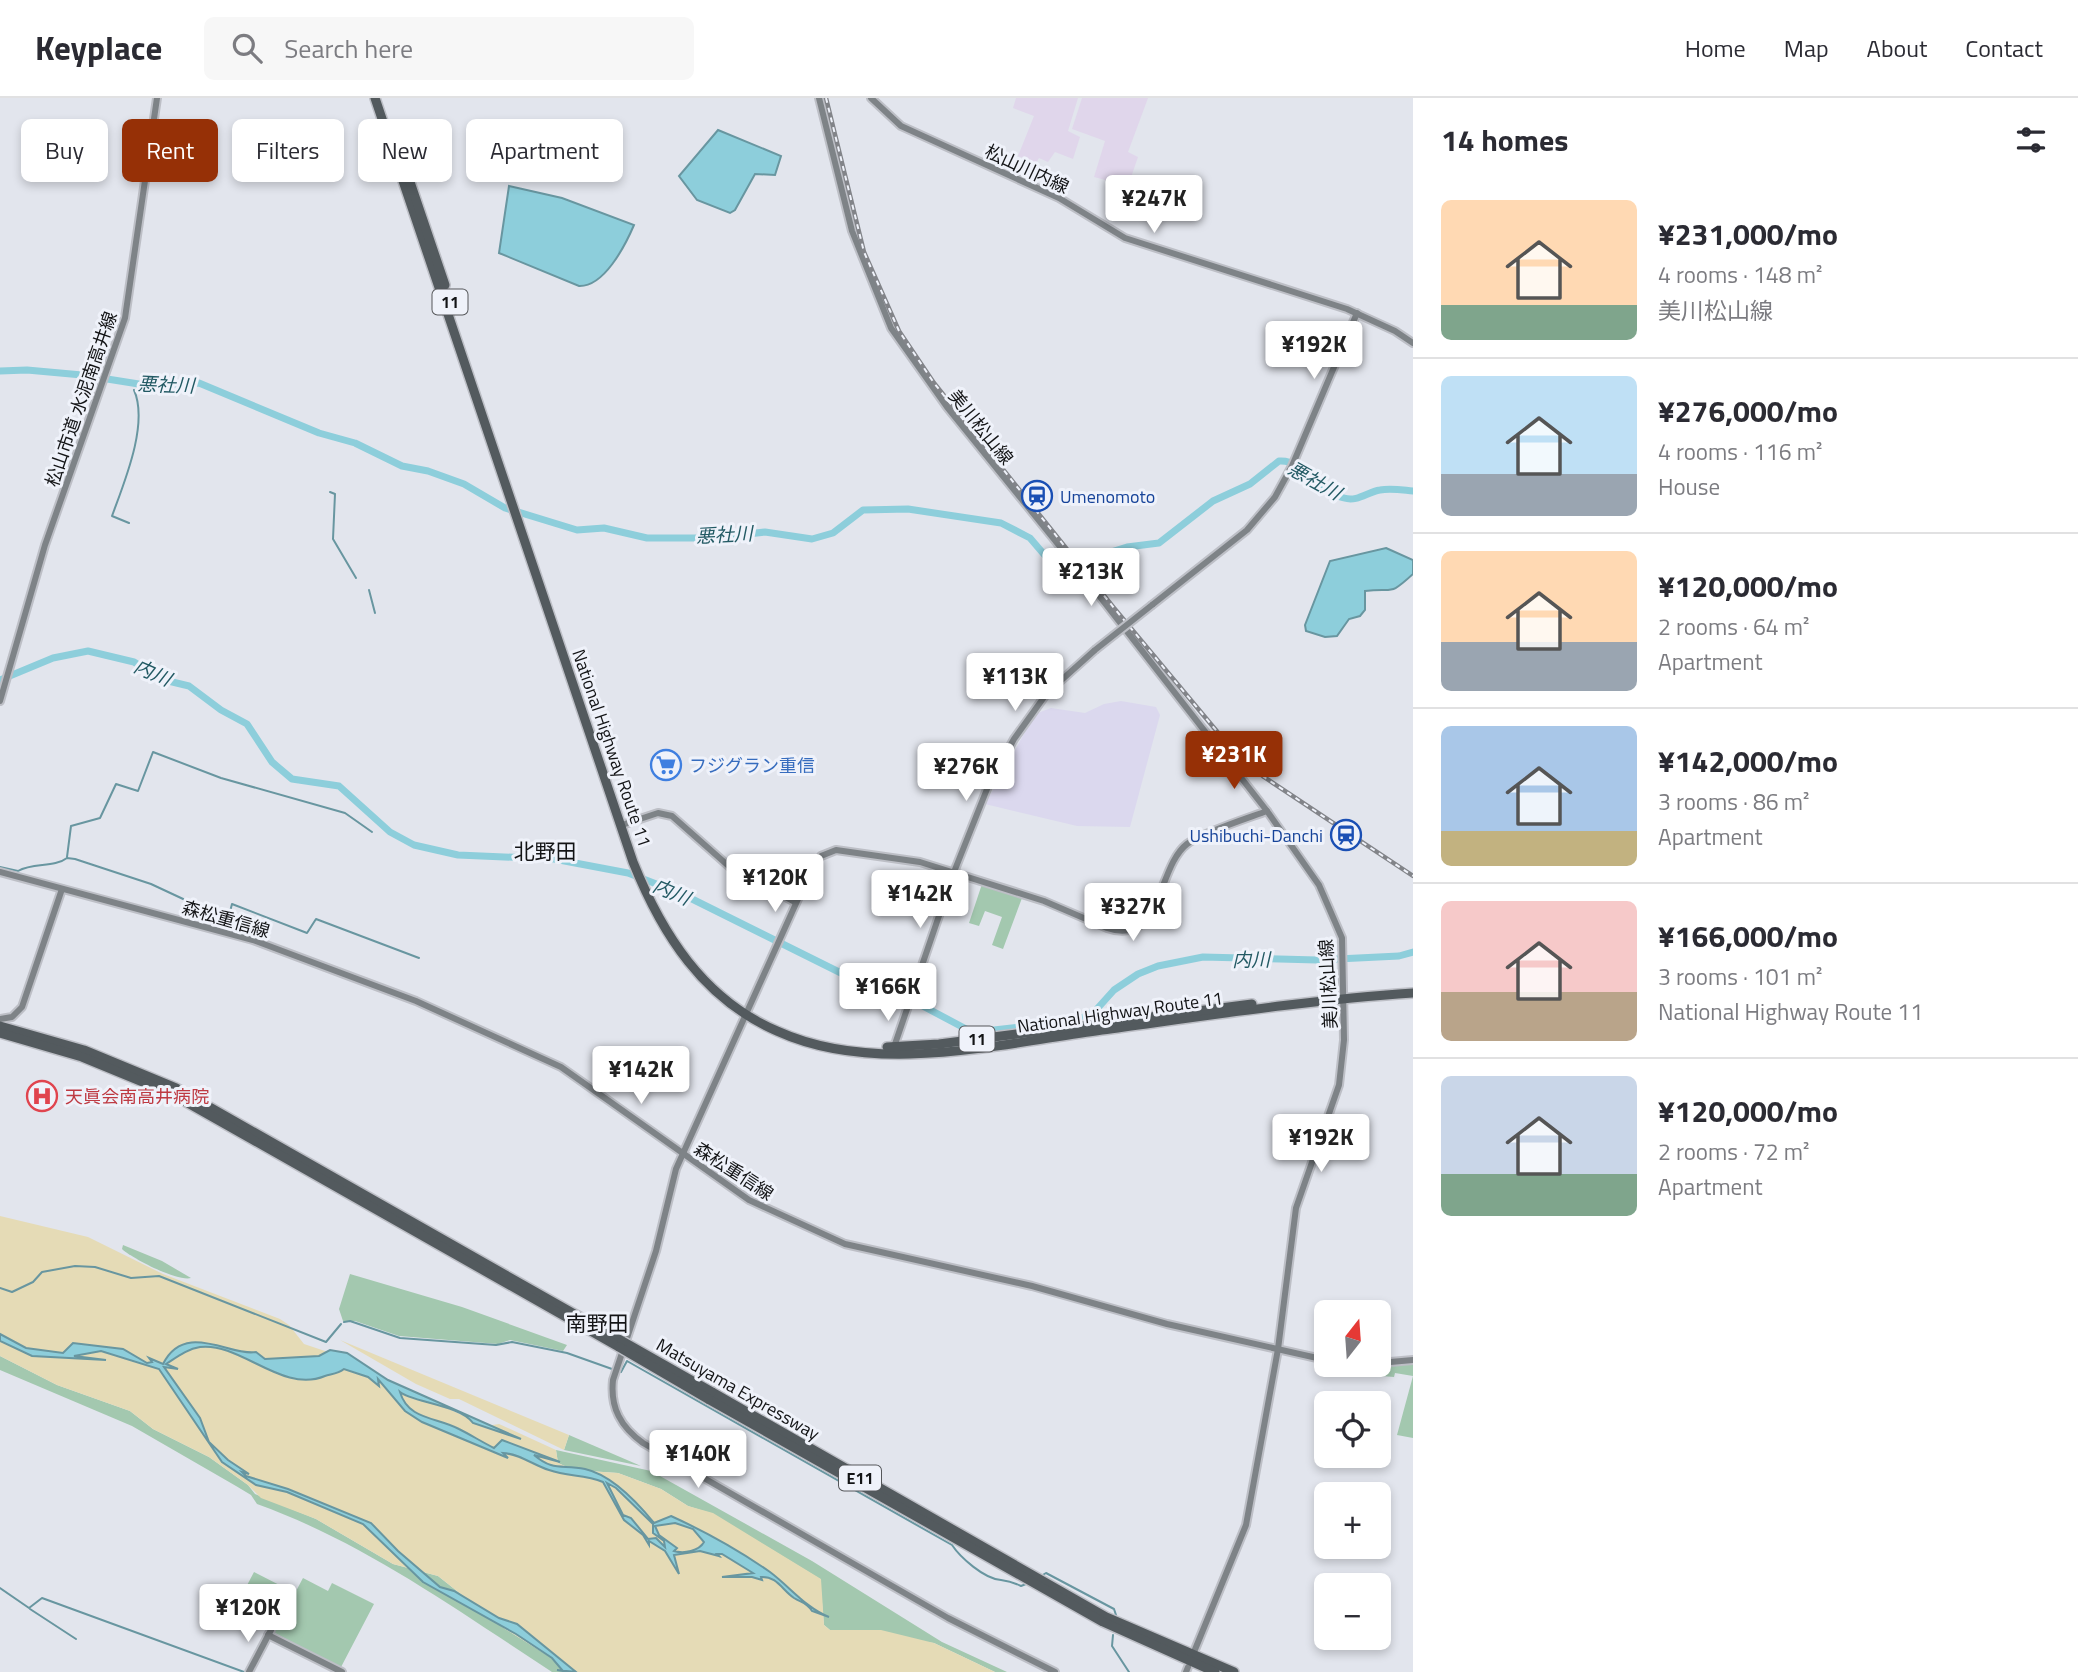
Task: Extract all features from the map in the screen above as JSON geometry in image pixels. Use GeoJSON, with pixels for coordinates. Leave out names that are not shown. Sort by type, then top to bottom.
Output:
{"type":"FeatureCollection","features":[{"type":"Feature","properties":{"kind":"highway","name":"National Highway Route 11"},"geometry":{"type":"LineString","coordinates":[[375,98],[636,862]]}},
{"type":"Feature","properties":{"kind":"highway","name":"National Highway Route 11"},"geometry":{"type":"LineString","coordinates":[[381,98],[636,862],[675,945],[701,978],[777,1032],[813,1044],[893,1050],[975,1047],[1413,987]]}},
{"type":"Feature","properties":{"kind":"highway","name":"National Highway Route 11"},"geometry":{"type":"LineString","coordinates":[[1361,995],[1413,993]]}},
{"type":"Feature","properties":{"kind":"highway","name":"Matsuyama Expressway"},"geometry":{"type":"LineString","coordinates":[[0,1026],[84,1050],[176,1088],[1007,1566],[1142,1641],[1215,1672]]}},
{"type":"Feature","properties":{"kind":"highway","name":"Matsuyama Expressway"},"geometry":{"type":"LineString","coordinates":[[0,1033],[82,1057],[172,1094],[441,1242]]}},
{"type":"Feature","properties":{"kind":"highway","name":"Matsuyama Expressway"},"geometry":{"type":"LineString","coordinates":[[1038,1583],[1145,1636],[1234,1672]]}},
{"type":"Feature","properties":{"kind":"street","name":"松山市道 水泥南高井線"},"geometry":{"type":"LineString","coordinates":[[0,701],[45,545],[129,301],[157,98]]}},
{"type":"Feature","properties":{"kind":"street","name":"美川松山線"},"geometry":{"type":"LineString","coordinates":[[819,98],[852,231],[891,328],[947,407],[1267,811],[1326,897],[1337,921],[1344,954],[1340,1077],[1331,1112],[1296,1208],[1278,1349],[1246,1525],[1194,1652]]}},
{"type":"Feature","properties":{"kind":"street","name":"松山川内線"},"geometry":{"type":"LineString","coordinates":[[871,98],[901,126],[1059,198],[1125,238],[1357,313],[1413,343]]}},
{"type":"Feature","properties":{"kind":"street"},"geometry":{"type":"LineString","coordinates":[[893,1050],[954,872],[989,784],[1014,739],[1047,692],[1095,650],[1247,530],[1275,497],[1293,463],[1357,313]]}},
{"type":"Feature","properties":{"kind":"street"},"geometry":{"type":"LineString","coordinates":[[1055,1672],[926,1606],[643,1443],[623,1425],[612,1398],[613,1380],[652,1264],[670,1186],[682,1153],[706,1106],[795,901],[815,863],[830,851],[885,855],[954,872],[1044,901],[1113,930],[1129,930],[1149,916],[1177,854],[1188,843],[1267,811]]}},
{"type":"Feature","properties":{"kind":"street"},"geometry":{"type":"LineString","coordinates":[[625,824],[657,813],[672,816],[732,869],[795,901]]}},
{"type":"Feature","properties":{"kind":"street","name":"森松重信線"},"geometry":{"type":"LineString","coordinates":[[0,872],[253,940],[391,990],[561,1067],[748,1200],[845,1244],[1032,1286],[1167,1324],[1314,1357]]}},
{"type":"Feature","properties":{"kind":"street"},"geometry":{"type":"LineString","coordinates":[[0,1020],[12,1017],[22,1007],[62,889]]}},
{"type":"Feature","properties":{"kind":"street"},"geometry":{"type":"LineString","coordinates":[[1391,1362],[1413,1360]]}},
{"type":"Feature","properties":{"kind":"street"},"geometry":{"type":"LineString","coordinates":[[249,1672],[270,1633],[342,1672]]}},
{"type":"Feature","properties":{"kind":"shaded area"},"geometry":{"type":"Polygon","coordinates":[[[1016,98],[1078,98],[1068,131],[1080,137],[1073,159],[1055,152],[1048,162],[1039,158],[1036,163],[1018,156],[1034,116],[1013,108],[1016,98]]]}},
{"type":"Feature","properties":{"kind":"shaded area"},"geometry":{"type":"Polygon","coordinates":[[[1082,98],[1148,98],[1128,152],[1138,157],[1128,186],[1094,177],[1105,141],[1072,129],[1082,98]]]}},
{"type":"Feature","properties":{"kind":"shaded area"},"geometry":{"type":"Polygon","coordinates":[[[1121,701],[1156,707],[1160,715],[1130,827],[1077,826],[985,804],[1035,714],[1051,708],[1085,713],[1104,704],[1121,701]]]}},
{"type":"Feature","properties":{"kind":"green space"},"geometry":{"type":"Polygon","coordinates":[[[982,884],[1022,898],[1003,949],[992,945],[1002,917],[985,911],[979,926],[969,923],[982,884]]]}},
{"type":"Feature","properties":{"kind":"green space"},"geometry":{"type":"Polygon","coordinates":[[[123,1245],[162,1261],[191,1278],[176,1277],[145,1264],[122,1249],[123,1245]]]}},
{"type":"Feature","properties":{"kind":"green space"},"geometry":{"type":"Polygon","coordinates":[[[350,1274],[462,1307],[567,1345],[563,1351],[510,1340],[498,1344],[399,1336],[355,1321],[343,1321],[339,1309],[350,1274]]]}},
{"type":"Feature","properties":{"kind":"green space"},"geometry":{"type":"Polygon","coordinates":[[[0,1356],[57,1385],[130,1411],[153,1429],[209,1457],[248,1485],[255,1494],[316,1519],[393,1564],[438,1576],[505,1629],[574,1672],[552,1672],[409,1579],[334,1538],[257,1504],[251,1495],[132,1426],[0,1370],[0,1356]]]}},
{"type":"Feature","properties":{"kind":"green space"},"geometry":{"type":"Polygon","coordinates":[[[1413,1362],[1413,1376],[1395,1373],[1394,1377],[1391,1377],[1391,1364],[1413,1362]]]}},
{"type":"Feature","properties":{"kind":"green space"},"geometry":{"type":"Polygon","coordinates":[[[1413,1376],[1413,1438],[1397,1435],[1413,1376]]]}},
{"type":"Feature","properties":{"kind":"green space"},"geometry":{"type":"Polygon","coordinates":[[[569,1435],[641,1466],[564,1450],[569,1435]]]}},
{"type":"Feature","properties":{"kind":"green space"},"geometry":{"type":"Polygon","coordinates":[[[556,1450],[651,1471],[812,1561],[942,1642],[1007,1672],[995,1672],[934,1643],[830,1630],[824,1625],[820,1579],[713,1514],[688,1506],[661,1489],[618,1473],[574,1470],[558,1463],[556,1450]]]}},
{"type":"Feature","properties":{"kind":"green space"},"geometry":{"type":"Polygon","coordinates":[[[254,1572],[295,1593],[303,1578],[328,1591],[332,1583],[374,1604],[340,1669],[234,1610],[254,1572]]]}},
{"type":"Feature","properties":{"kind":"sand"},"geometry":{"type":"Polygon","coordinates":[[[0,1216],[88,1237],[163,1274],[280,1319],[289,1325],[304,1344],[331,1353],[372,1379],[392,1383],[486,1426],[499,1424],[556,1450],[558,1463],[574,1470],[618,1473],[661,1489],[688,1506],[713,1513],[821,1579],[824,1625],[830,1630],[881,1630],[934,1643],[995,1672],[574,1672],[505,1629],[438,1576],[393,1564],[316,1519],[261,1498],[248,1485],[209,1457],[153,1429],[130,1411],[57,1385],[0,1356],[0,1216]]]}},
{"type":"Feature","properties":{"kind":"sand"},"geometry":{"type":"Polygon","coordinates":[[[340,1340],[569,1435],[564,1450],[459,1399],[450,1399],[416,1384],[340,1340]]]}},
{"type":"Feature","properties":{"kind":"water"},"geometry":{"type":"Polygon","coordinates":[[[718,130],[781,156],[775,175],[755,174],[735,210],[730,213],[697,200],[679,176],[718,130]]]}},
{"type":"Feature","properties":{"kind":"water"},"geometry":{"type":"Polygon","coordinates":[[[509,186],[562,198],[634,225],[619,254],[605,273],[588,285],[579,286],[499,253],[509,186]]]}},
{"type":"Feature","properties":{"kind":"water"},"geometry":{"type":"Polygon","coordinates":[[[1386,548],[1413,560],[1413,574],[1391,590],[1365,591],[1365,610],[1360,616],[1349,619],[1337,636],[1325,637],[1306,631],[1305,625],[1330,561],[1386,548]]]}},
{"type":"Feature","properties":{"kind":"water"},"geometry":{"type":"Polygon","coordinates":[[[0,1334],[26,1348],[63,1353],[73,1343],[123,1349],[147,1363],[152,1362],[149,1358],[163,1364],[172,1351],[183,1344],[196,1342],[256,1352],[265,1359],[319,1356],[330,1350],[347,1353],[388,1380],[521,1439],[473,1423],[458,1412],[400,1392],[404,1401],[416,1413],[450,1425],[494,1448],[502,1440],[560,1462],[534,1455],[547,1464],[595,1472],[623,1490],[654,1523],[671,1516],[709,1535],[747,1556],[805,1603],[829,1617],[812,1611],[767,1577],[761,1577],[762,1580],[752,1577],[722,1577],[753,1573],[722,1554],[717,1554],[719,1556],[700,1551],[674,1555],[679,1574],[665,1551],[649,1541],[649,1545],[643,1535],[624,1520],[603,1482],[556,1472],[515,1455],[503,1453],[508,1458],[422,1422],[405,1411],[378,1379],[379,1386],[368,1377],[344,1369],[309,1380],[293,1378],[215,1348],[200,1347],[166,1364],[178,1369],[164,1367],[200,1418],[209,1442],[228,1460],[249,1474],[242,1472],[246,1476],[288,1489],[371,1523],[398,1551],[440,1587],[454,1591],[499,1618],[517,1624],[576,1672],[563,1671],[552,1658],[516,1634],[423,1582],[363,1524],[287,1492],[256,1485],[222,1462],[159,1369],[101,1351],[74,1356],[106,1360],[32,1356],[0,1341],[0,1334]],[[607,1483],[623,1515],[631,1518],[648,1539],[656,1538],[665,1547],[664,1541],[653,1533],[653,1524],[616,1488],[607,1483]],[[675,1523],[655,1526],[659,1535],[677,1548],[674,1551],[691,1551],[704,1542],[693,1529],[675,1523]]]}},
{"type":"Feature","properties":{"kind":"waterway","name":"悪社川"},"geometry":{"type":"LineString","coordinates":[[0,371],[27,370],[82,375],[145,385],[199,383],[319,433],[355,443],[402,466],[428,471],[464,484],[505,508],[577,530],[604,528],[647,538],[713,538],[765,532],[812,539],[833,533],[863,510],[908,509],[1001,523],[1030,538],[1048,559],[1066,566],[1127,547],[1159,543],[1213,501],[1250,484],[1279,461],[1296,465],[1327,489],[1344,498],[1354,499],[1384,489],[1413,491]]}},
{"type":"Feature","properties":{"kind":"waterway"},"geometry":{"type":"LineString","coordinates":[[129,523],[112,516],[137,436],[139,419],[134,390]]}},
{"type":"Feature","properties":{"kind":"waterway"},"geometry":{"type":"LineString","coordinates":[[330,492],[335,494],[333,539],[356,578]]}},
{"type":"Feature","properties":{"kind":"waterway"},"geometry":{"type":"LineString","coordinates":[[369,590],[375,613]]}},
{"type":"Feature","properties":{"kind":"waterway","name":"内川"},"geometry":{"type":"LineString","coordinates":[[0,680],[53,658],[88,651],[134,662],[160,679],[189,686],[221,710],[247,724],[272,762],[292,779],[339,786],[390,832],[414,845],[458,855],[554,859],[628,873],[682,894],[841,973],[904,996],[968,1030],[985,1031],[1076,1021],[1096,1010],[1114,990],[1138,974],[1158,966],[1203,957],[1317,960],[1399,956],[1413,952]]}},
{"type":"Feature","properties":{"kind":"waterway"},"geometry":{"type":"LineString","coordinates":[[67,857],[71,826],[100,818],[116,784],[138,791],[153,752],[221,778],[345,813],[372,832]]}},
{"type":"Feature","properties":{"kind":"waterway"},"geometry":{"type":"LineString","coordinates":[[0,867],[18,871],[67,858],[75,859],[151,884],[196,905],[226,927],[232,904],[307,933],[316,919],[419,958]]}},
{"type":"Feature","properties":{"kind":"waterway"},"geometry":{"type":"LineString","coordinates":[[0,1288],[12,1292],[33,1282],[42,1272],[75,1266],[95,1267],[131,1278],[159,1276],[326,1342],[341,1324]]}},
{"type":"Feature","properties":{"kind":"waterway"},"geometry":{"type":"LineString","coordinates":[[344,1322],[350,1321],[400,1338],[496,1345],[512,1342],[567,1353],[612,1369]]}},
{"type":"Feature","properties":{"kind":"waterway"},"geometry":{"type":"LineString","coordinates":[[621,1372],[627,1361],[952,1545],[987,1576],[1021,1586],[1026,1584]]}},
{"type":"Feature","properties":{"kind":"waterway"},"geometry":{"type":"LineString","coordinates":[[1041,1576],[1046,1573],[1114,1609],[1116,1615]]}},
{"type":"Feature","properties":{"kind":"waterway"},"geometry":{"type":"LineString","coordinates":[[0,1588],[29,1608],[42,1598],[244,1672]]}},
{"type":"Feature","properties":{"kind":"waterway"},"geometry":{"type":"LineString","coordinates":[[30,1609],[76,1639]]}},
{"type":"Feature","properties":{"kind":"waterway"},"geometry":{"type":"LineString","coordinates":[[1113,1635],[1112,1646],[1129,1672]]}},
{"type":"Feature","properties":{"kind":"railway"},"geometry":{"type":"LineString","coordinates":[[826,98],[864,252],[899,331],[934,383],[1114,608],[1225,741],[1264,777],[1413,876]]}},
{"type":"Feature","properties":{"kind":"place","name":"Umenomoto"},"geometry":{"type":"Point","coordinates":[1037,496]}},
{"type":"Feature","properties":{"kind":"place","name":"フジグラン重信"},"geometry":{"type":"Point","coordinates":[666,765]}},
{"type":"Feature","properties":{"kind":"place","name":"Ushibuchi-Danchi"},"geometry":{"type":"Point","coordinates":[1346,835]}},
{"type":"Feature","properties":{"kind":"place","name":"天眞会南高井病院"},"geometry":{"type":"Point","coordinates":[42,1096]}},
{"type":"Feature","properties":{"kind":"district","name":"北野田"},"geometry":{"type":"Point","coordinates":[545,851]}},
{"type":"Feature","properties":{"kind":"district","name":"南野田"},"geometry":{"type":"Point","coordinates":[597,1323]}}]}
